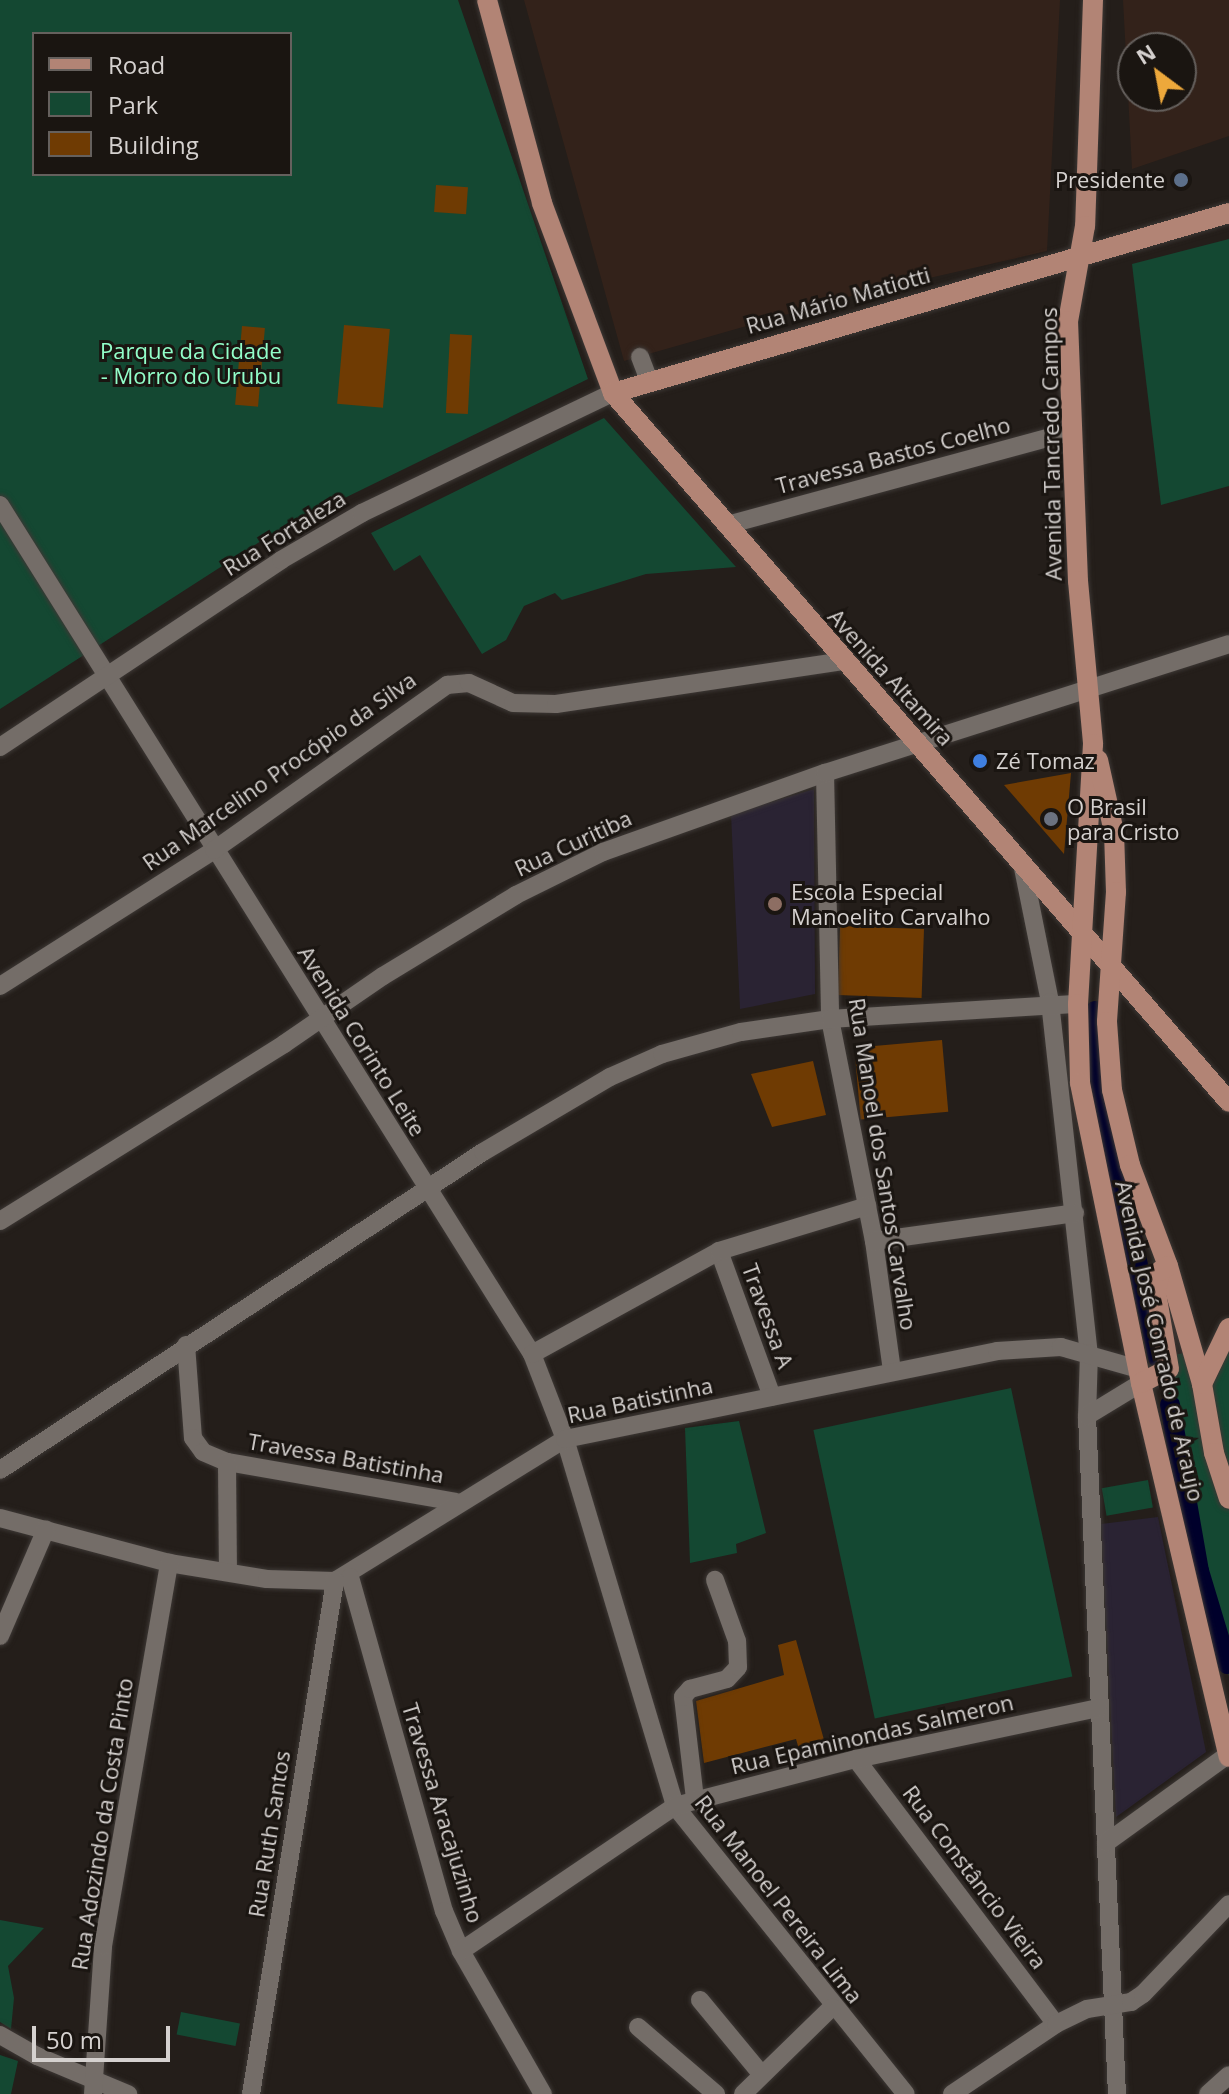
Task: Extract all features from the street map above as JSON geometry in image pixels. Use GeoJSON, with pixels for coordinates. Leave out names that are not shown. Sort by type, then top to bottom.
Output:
{"type":"FeatureCollection","features":[{"type":"Feature","properties":{"kind":"main road"},"geometry":{"type":"LineString","coordinates":[[487,0],[542,203],[613,393]]}},
{"type":"Feature","properties":{"kind":"main road","name":"Avenida Tancredo Campos"},"geometry":{"type":"LineString","coordinates":[[1093,0],[1085,226],[1068,321],[1086,687],[1093,744],[1114,832],[1111,964]]}},
{"type":"Feature","properties":{"kind":"main road","name":"Rua Mário Matiotti"},"geometry":{"type":"LineString","coordinates":[[613,393],[1078,254],[1229,213]]}},
{"type":"Feature","properties":{"kind":"main road","name":"Avenida Altamira"},"geometry":{"type":"LineString","coordinates":[[613,393],[843,661],[1085,931],[1229,1102]]}},
{"type":"Feature","properties":{"kind":"main road","name":"Avenida Tancredo Campos"},"geometry":{"type":"LineString","coordinates":[[1085,931],[1093,744]]}},
{"type":"Feature","properties":{"kind":"main road","name":"Avenida José Conrado de Araujo"},"geometry":{"type":"LineString","coordinates":[[1085,931],[1078,1004],[1080,1083],[1139,1376],[1229,1756]]}},
{"type":"Feature","properties":{"kind":"main road","name":"Avenida José Conrado de Araujo"},"geometry":{"type":"LineString","coordinates":[[1111,964],[1107,1022],[1112,1090],[1130,1165],[1168,1266],[1202,1384],[1214,1453],[1229,1499]]}},
{"type":"Feature","properties":{"kind":"main road"},"geometry":{"type":"LineString","coordinates":[[1139,1376],[1169,1369],[1156,1292],[1160,1271],[1168,1266]]}},
{"type":"Feature","properties":{"kind":"main road"},"geometry":{"type":"LineString","coordinates":[[1202,1384],[1229,1328]]}},
{"type":"Feature","properties":{"kind":"street"},"geometry":{"type":"LineString","coordinates":[[640,357],[649,380]]}},
{"type":"Feature","properties":{"kind":"street","name":"Rua Fortaleza"},"geometry":{"type":"LineString","coordinates":[[0,747],[106,674],[362,513],[613,393]]}},
{"type":"Feature","properties":{"kind":"street","name":"Travessa Bastos Coelho"},"geometry":{"type":"LineString","coordinates":[[727,525],[1072,431]]}},
{"type":"Feature","properties":{"kind":"street","name":"Avenida Corinto Leite"},"geometry":{"type":"LineString","coordinates":[[0,505],[427,1191],[532,1354],[565,1439]]}},
{"type":"Feature","properties":{"kind":"street","name":"Rua Curitiba"},"geometry":{"type":"LineString","coordinates":[[0,1221],[321,1021],[383,976],[540,883],[672,825],[1086,687],[1229,644]]}},
{"type":"Feature","properties":{"kind":"street","name":"Rua Marcelino Procópio da Silva"},"geometry":{"type":"LineString","coordinates":[[0,986],[214,850],[447,685],[469,683],[513,703],[556,704],[843,661]]}},
{"type":"Feature","properties":{"kind":"street","name":"Rua Manoel dos Santos Carvalho"},"geometry":{"type":"LineString","coordinates":[[825,773],[830,1019],[874,1241],[892,1371]]}},
{"type":"Feature","properties":{"kind":"street"},"geometry":{"type":"LineString","coordinates":[[1021,861],[1050,1002],[1089,1353],[1087,1416],[1098,1708],[1117,2094]]}},
{"type":"Feature","properties":{"kind":"street"},"geometry":{"type":"LineString","coordinates":[[0,1470],[186,1345],[548,1112],[662,1054],[741,1032],[830,1019],[1050,1002],[1078,1004]]}},
{"type":"Feature","properties":{"kind":"street"},"geometry":{"type":"LineString","coordinates":[[532,1354],[719,1251],[867,1206]]}},
{"type":"Feature","properties":{"kind":"street"},"geometry":{"type":"LineString","coordinates":[[874,1241],[1075,1213]]}},
{"type":"Feature","properties":{"kind":"street","name":"Travessa A"},"geometry":{"type":"LineString","coordinates":[[719,1251],[772,1397]]}},
{"type":"Feature","properties":{"kind":"street","name":"Travessa Batistinha"},"geometry":{"type":"LineString","coordinates":[[186,1345],[194,1442],[203,1452],[227,1462],[456,1502]]}},
{"type":"Feature","properties":{"kind":"street","name":"Rua Batistinha"},"geometry":{"type":"LineString","coordinates":[[342,1579],[456,1502],[565,1439],[892,1371],[1026,1348],[1089,1353],[1139,1376]]}},
{"type":"Feature","properties":{"kind":"street"},"geometry":{"type":"LineString","coordinates":[[1087,1416],[1139,1376]]}},
{"type":"Feature","properties":{"kind":"street","name":"Rua Manoel Pereira Lima"},"geometry":{"type":"LineString","coordinates":[[565,1439],[675,1806],[832,2007],[906,2094]]}},
{"type":"Feature","properties":{"kind":"street","name":"Travessa Batistinha"},"geometry":{"type":"LineString","coordinates":[[227,1462],[228,1572]]}},
{"type":"Feature","properties":{"kind":"street"},"geometry":{"type":"LineString","coordinates":[[0,1518],[169,1563],[228,1572],[342,1579]]}},
{"type":"Feature","properties":{"kind":"street"},"geometry":{"type":"LineString","coordinates":[[0,1636],[46,1529]]}},
{"type":"Feature","properties":{"kind":"street","name":"Rua Adozindo da Costa Pinto"},"geometry":{"type":"LineString","coordinates":[[95,2087],[103,1946],[169,1563]]}},
{"type":"Feature","properties":{"kind":"street","name":"Travessa Aracajuzinho"},"geometry":{"type":"LineString","coordinates":[[342,1579],[435,1887],[461,1951],[543,2094]]}},
{"type":"Feature","properties":{"kind":"street","name":"Rua Ruth Santos"},"geometry":{"type":"LineString","coordinates":[[251,2094],[342,1579]]}},
{"type":"Feature","properties":{"kind":"street"},"geometry":{"type":"LineString","coordinates":[[695,1799],[683,1697],[690,1689],[733,1676],[738,1667],[737,1641],[715,1580]]}},
{"type":"Feature","properties":{"kind":"street","name":"Rua Epaminondas Salmeron"},"geometry":{"type":"LineString","coordinates":[[461,1951],[675,1806],[856,1759],[1098,1708]]}},
{"type":"Feature","properties":{"kind":"street"},"geometry":{"type":"LineString","coordinates":[[1106,1843],[1229,1756]]}},
{"type":"Feature","properties":{"kind":"street","name":"Rua Constâncio Vieira"},"geometry":{"type":"LineString","coordinates":[[856,1759],[1056,2024]]}},
{"type":"Feature","properties":{"kind":"street"},"geometry":{"type":"LineString","coordinates":[[952,2094],[1056,2024],[1143,1994],[1229,1904]]}},
{"type":"Feature","properties":{"kind":"street"},"geometry":{"type":"LineString","coordinates":[[700,2000],[762,2075]]}},
{"type":"Feature","properties":{"kind":"street"},"geometry":{"type":"LineString","coordinates":[[743,2094],[832,2007]]}},
{"type":"Feature","properties":{"kind":"street"},"geometry":{"type":"LineString","coordinates":[[638,2027],[716,2094]]}},
{"type":"Feature","properties":{"kind":"street"},"geometry":{"type":"LineString","coordinates":[[0,2035],[95,2087],[128,2094]]}},
{"type":"Feature","properties":{"kind":"street"},"geometry":{"type":"LineString","coordinates":[[1211,2093],[1229,2075]]}},
{"type":"Feature","properties":{"kind":"shaded area"},"geometry":{"type":"Polygon","coordinates":[[[524,0],[1060,0],[1047,251],[855,295],[624,361],[524,0]]]}},
{"type":"Feature","properties":{"kind":"shaded area"},"geometry":{"type":"Polygon","coordinates":[[[1123,0],[1229,0],[1229,136],[1132,169],[1129,112],[1197,112],[1197,32],[1125,32],[1123,0]]]}},
{"type":"Feature","properties":{"kind":"shaded area","name":"Escola Especial Manoelito Carvalho"},"geometry":{"type":"Polygon","coordinates":[[[814,789],[815,994],[740,1009],[731,814],[814,789]]]}},
{"type":"Feature","properties":{"kind":"shaded area"},"geometry":{"type":"Polygon","coordinates":[[[1158,1517],[1206,1752],[1116,1817],[1101,1524],[1158,1517]]]}},
{"type":"Feature","properties":{"kind":"green space","name":"Parque da Cidade - Morro do Urubu"},"geometry":{"type":"Polygon","coordinates":[[[0,0],[458,0],[588,379],[275,532],[0,709],[0,0]]]}},
{"type":"Feature","properties":{"kind":"green space"},"geometry":{"type":"Polygon","coordinates":[[[1229,239],[1229,486],[1161,505],[1132,264],[1229,239]]]}},
{"type":"Feature","properties":{"kind":"green space"},"geometry":{"type":"Polygon","coordinates":[[[604,418],[736,567],[646,574],[562,600],[555,593],[524,606],[506,640],[482,654],[420,555],[394,571],[371,533],[604,418]]]}},
{"type":"Feature","properties":{"kind":"green space"},"geometry":{"type":"Polygon","coordinates":[[[1229,1347],[1229,1676],[1199,1571],[1158,1358],[1184,1353],[1192,1383],[1217,1377],[1229,1347]]]}},
{"type":"Feature","properties":{"kind":"green space"},"geometry":{"type":"Polygon","coordinates":[[[1011,1388],[1072,1677],[875,1719],[813,1430],[1011,1388]]]}},
{"type":"Feature","properties":{"kind":"green space"},"geometry":{"type":"Polygon","coordinates":[[[739,1421],[766,1533],[736,1544],[737,1553],[690,1563],[685,1428],[739,1421]]]}},
{"type":"Feature","properties":{"kind":"green space"},"geometry":{"type":"Polygon","coordinates":[[[1148,1480],[1153,1508],[1107,1516],[1102,1488],[1148,1480]]]}},
{"type":"Feature","properties":{"kind":"green space"},"geometry":{"type":"Polygon","coordinates":[[[0,1920],[44,1928],[8,1966],[14,1998],[11,2029],[0,2022],[0,1920]]]}},
{"type":"Feature","properties":{"kind":"green space"},"geometry":{"type":"Polygon","coordinates":[[[181,2012],[240,2023],[236,2046],[177,2035],[181,2012]]]}},
{"type":"Feature","properties":{"kind":"green space"},"geometry":{"type":"Polygon","coordinates":[[[0,2055],[18,2061],[11,2094],[0,2094],[0,2055]]]}},
{"type":"Feature","properties":{"kind":"building"},"geometry":{"type":"Polygon","coordinates":[[[436,185],[468,187],[466,214],[434,212],[436,185]]]}},
{"type":"Feature","properties":{"kind":"building"},"geometry":{"type":"Polygon","coordinates":[[[344,325],[390,329],[383,408],[337,404],[344,325]]]}},
{"type":"Feature","properties":{"kind":"building"},"geometry":{"type":"Polygon","coordinates":[[[242,326],[265,328],[258,407],[235,405],[242,326]]]}},
{"type":"Feature","properties":{"kind":"building"},"geometry":{"type":"Polygon","coordinates":[[[450,334],[472,335],[468,414],[446,413],[450,334]]]}},
{"type":"Feature","properties":{"kind":"building","name":"O Brasil para Cristo"},"geometry":{"type":"Polygon","coordinates":[[[1071,773],[1064,854],[1004,785],[1071,773]]]}},
{"type":"Feature","properties":{"kind":"building"},"geometry":{"type":"Polygon","coordinates":[[[840,926],[924,929],[922,998],[838,995],[840,926]]]}},
{"type":"Feature","properties":{"kind":"building"},"geometry":{"type":"Polygon","coordinates":[[[942,1040],[948,1112],[861,1119],[854,1048],[942,1040]]]}},
{"type":"Feature","properties":{"kind":"building"},"geometry":{"type":"Polygon","coordinates":[[[813,1061],[826,1115],[772,1127],[751,1074],[813,1061]]]}},
{"type":"Feature","properties":{"kind":"building"},"geometry":{"type":"Polygon","coordinates":[[[796,1640],[826,1747],[800,1753],[796,1739],[704,1763],[696,1701],[784,1675],[778,1645],[796,1640]]]}},
{"type":"Feature","properties":{"kind":"waterway"},"geometry":{"type":"LineString","coordinates":[[1095,1011],[1101,1094],[1158,1358]]}},
{"type":"Feature","properties":{"kind":"waterway"},"geometry":{"type":"LineString","coordinates":[[1170,1405],[1199,1571],[1227,1664]]}},
{"type":"Feature","properties":{"kind":"place","name":"Presidente"},"geometry":{"type":"Point","coordinates":[1181,180]}},
{"type":"Feature","properties":{"kind":"place","name":"Zé Tomaz"},"geometry":{"type":"Point","coordinates":[980,761]}},
{"type":"Feature","properties":{"kind":"place","name":"O Brasil para Cristo"},"geometry":{"type":"Point","coordinates":[1051,819]}},
{"type":"Feature","properties":{"kind":"place","name":"Escola Especial Manoelito Carvalho"},"geometry":{"type":"Point","coordinates":[775,904]}}]}
